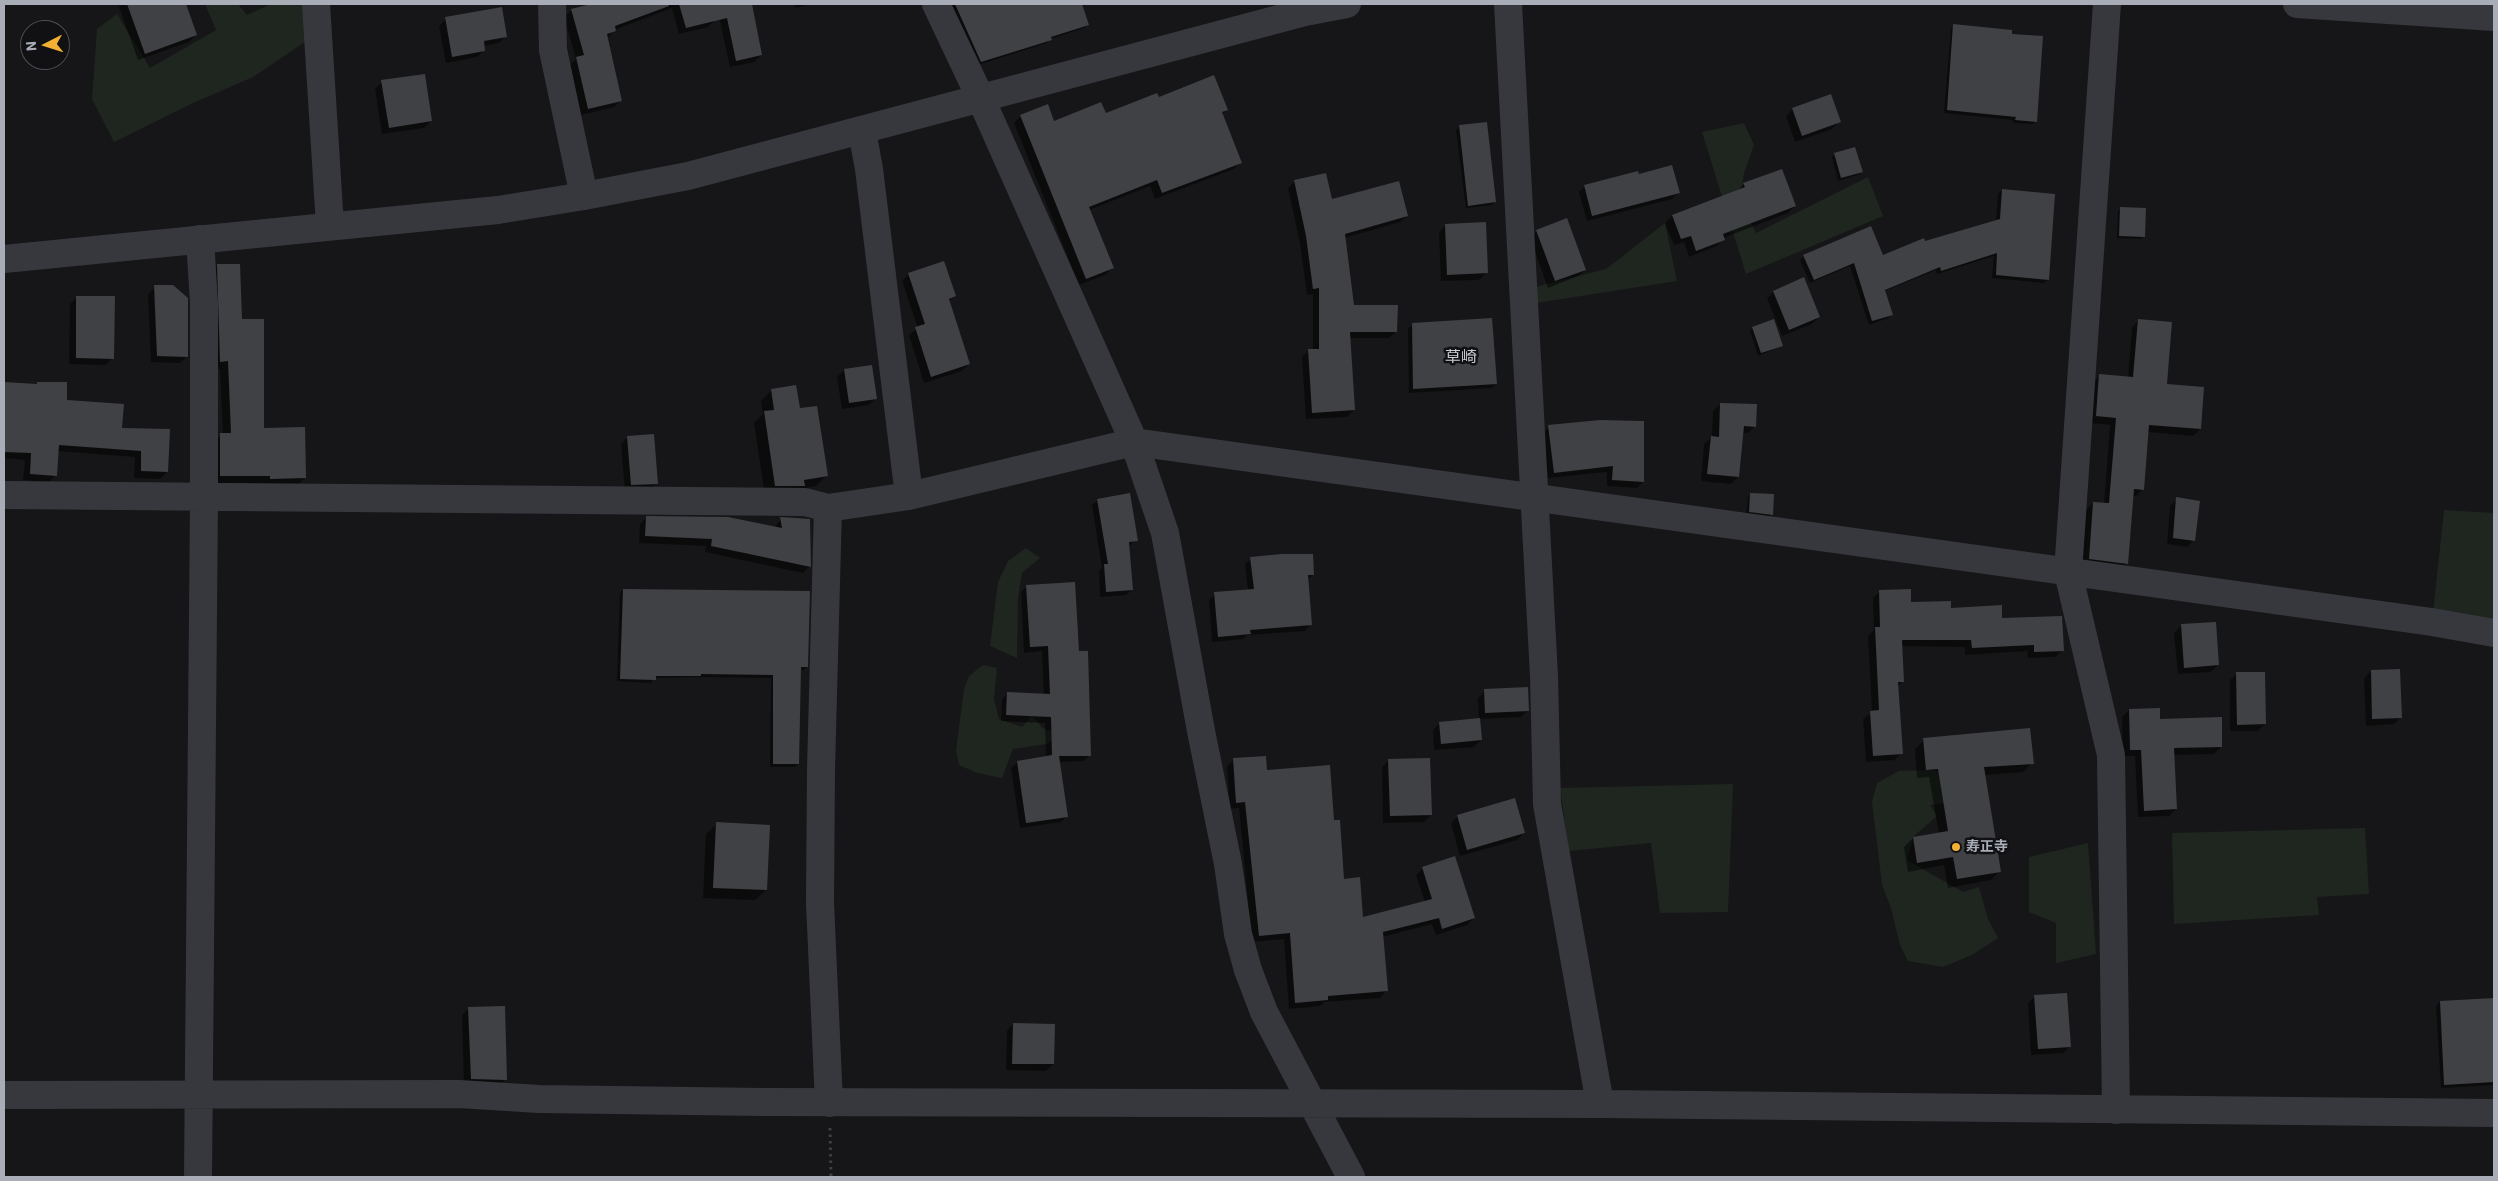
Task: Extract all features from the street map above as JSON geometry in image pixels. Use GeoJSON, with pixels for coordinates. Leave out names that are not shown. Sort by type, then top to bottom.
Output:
{"type":"FeatureCollection","features":[{"type":"Feature","properties":{"kind":"street"},"geometry":{"type":"LineString","coordinates":[[316,4],[330,226]]}},
{"type":"Feature","properties":{"kind":"street"},"geometry":{"type":"LineString","coordinates":[[552,4],[552,50],[584,196]]}},
{"type":"Feature","properties":{"kind":"street"},"geometry":{"type":"LineString","coordinates":[[936,4],[982,99],[1134,442],[1165,533],[1228,864],[1238,934],[1248,970],[1264,1012],[1351,1177]]}},
{"type":"Feature","properties":{"kind":"street"},"geometry":{"type":"LineString","coordinates":[[4,259],[498,210],[584,196],[688,176],[1297,14],[1347,4]]}},
{"type":"Feature","properties":{"kind":"street"},"geometry":{"type":"LineString","coordinates":[[1508,4],[1544,676],[1547,804],[1600,1104]]}},
{"type":"Feature","properties":{"kind":"street"},"geometry":{"type":"LineString","coordinates":[[2107,4],[2068,572],[2111,755],[2116,1110]]}},
{"type":"Feature","properties":{"kind":"street"},"geometry":{"type":"LineString","coordinates":[[2297,4],[2494,17]]}},
{"type":"Feature","properties":{"kind":"street"},"geometry":{"type":"LineString","coordinates":[[862,131],[869,168],[909,496]]}},
{"type":"Feature","properties":{"kind":"street"},"geometry":{"type":"LineString","coordinates":[[198,1177],[204,498],[204,303],[200,239]]}},
{"type":"Feature","properties":{"kind":"street"},"geometry":{"type":"LineString","coordinates":[[4,495],[805,502],[828,508],[909,496],[1134,442],[2432,622],[2494,633]]}},
{"type":"Feature","properties":{"kind":"street"},"geometry":{"type":"LineString","coordinates":[[828,508],[821,769],[820,904],[829,1103]]}},
{"type":"Feature","properties":{"kind":"street"},"geometry":{"type":"LineString","coordinates":[[4,1095],[459,1094],[539,1099],[829,1103],[1600,1104],[2494,1113]]}},
{"type":"Feature","properties":{"kind":"path"},"geometry":{"type":"LineString","coordinates":[[829,1103],[831,1177]]}},
{"type":"Feature","properties":{"kind":"shaded area"},"geometry":{"type":"Polygon","coordinates":[[[205,4],[238,4],[247,15],[271,4],[311,4],[305,42],[253,77],[191,104],[114,142],[92,99],[97,29],[117,14],[150,68],[216,30],[205,4]]]}},
{"type":"Feature","properties":{"kind":"shaded area"},"geometry":{"type":"Polygon","coordinates":[[[1744,123],[1754,145],[1744,173],[1740,201],[1756,233],[1868,177],[1883,216],[1746,274],[1702,132],[1744,123]]]}},
{"type":"Feature","properties":{"kind":"shaded area"},"geometry":{"type":"Polygon","coordinates":[[[1665,223],[1677,281],[1536,303],[1535,287],[1606,269],[1665,223]]]}},
{"type":"Feature","properties":{"kind":"shaded area"},"geometry":{"type":"Polygon","coordinates":[[[2444,510],[2494,513],[2494,633],[2432,622],[2444,510]]]}},
{"type":"Feature","properties":{"kind":"shaded area"},"geometry":{"type":"Polygon","coordinates":[[[1026,548],[1040,558],[1022,573],[1018,598],[1017,658],[990,646],[998,582],[1008,561],[1026,548]]]}},
{"type":"Feature","properties":{"kind":"shaded area"},"geometry":{"type":"Polygon","coordinates":[[[983,665],[997,668],[994,699],[999,719],[1022,727],[1032,716],[1043,728],[1059,735],[1047,744],[1013,749],[1002,778],[977,773],[959,765],[956,751],[964,689],[969,676],[983,665]]]}},
{"type":"Feature","properties":{"kind":"shaded area"},"geometry":{"type":"Polygon","coordinates":[[[1926,770],[1955,773],[1954,802],[1930,805],[1937,816],[1913,837],[1907,860],[1963,892],[1979,887],[1988,919],[1998,938],[1972,955],[1943,967],[1908,961],[1900,945],[1891,908],[1882,885],[1872,802],[1877,783],[1899,771],[1926,770]]]}},
{"type":"Feature","properties":{"kind":"shaded area"},"geometry":{"type":"Polygon","coordinates":[[[1733,784],[1728,912],[1660,913],[1651,843],[1569,851],[1560,788],[1733,784]]]}},
{"type":"Feature","properties":{"kind":"shaded area"},"geometry":{"type":"Polygon","coordinates":[[[2365,828],[2369,894],[2317,897],[2319,915],[2174,924],[2172,833],[2365,828]]]}},
{"type":"Feature","properties":{"kind":"shaded area"},"geometry":{"type":"Polygon","coordinates":[[[2088,843],[2096,954],[2056,963],[2056,923],[2029,912],[2029,857],[2088,843]]]}},
{"type":"Feature","properties":{"kind":"building"},"geometry":{"type":"Polygon","coordinates":[[[127,4],[186,4],[197,35],[145,54],[127,4]]]}},
{"type":"Feature","properties":{"kind":"building"},"geometry":{"type":"Polygon","coordinates":[[[591,4],[668,4],[669,6],[615,26],[616,31],[607,34],[622,101],[588,109],[576,57],[584,55],[571,9],[591,4]]]}},
{"type":"Feature","properties":{"kind":"building"},"geometry":{"type":"Polygon","coordinates":[[[679,4],[752,4],[762,55],[736,61],[727,18],[686,28],[679,4]]]}},
{"type":"Feature","properties":{"kind":"building"},"geometry":{"type":"Polygon","coordinates":[[[955,4],[1082,4],[1089,25],[1051,37],[1052,40],[981,62],[955,4]]]}},
{"type":"Feature","properties":{"kind":"building"},"geometry":{"type":"Polygon","coordinates":[[[502,7],[507,37],[484,41],[485,51],[452,57],[445,17],[502,7]]]}},
{"type":"Feature","properties":{"kind":"building"},"geometry":{"type":"Polygon","coordinates":[[[1953,24],[2012,30],[2012,34],[2043,36],[2037,122],[2015,120],[2016,117],[1947,110],[1953,24]]]}},
{"type":"Feature","properties":{"kind":"building"},"geometry":{"type":"Polygon","coordinates":[[[425,74],[432,121],[389,128],[381,80],[425,74]]]}},
{"type":"Feature","properties":{"kind":"building"},"geometry":{"type":"Polygon","coordinates":[[[1214,75],[1228,110],[1222,112],[1242,163],[1162,193],[1157,180],[1089,207],[1114,268],[1086,279],[1020,115],[1048,104],[1054,121],[1101,102],[1106,113],[1157,93],[1159,97],[1214,75]]]}},
{"type":"Feature","properties":{"kind":"building"},"geometry":{"type":"Polygon","coordinates":[[[1831,94],[1841,122],[1802,136],[1792,108],[1831,94]]]}},
{"type":"Feature","properties":{"kind":"building"},"geometry":{"type":"Polygon","coordinates":[[[1487,122],[1496,202],[1468,206],[1459,125],[1487,122]]]}},
{"type":"Feature","properties":{"kind":"building"},"geometry":{"type":"Polygon","coordinates":[[[1855,147],[1863,172],[1841,178],[1834,153],[1855,147]]]}},
{"type":"Feature","properties":{"kind":"building"},"geometry":{"type":"Polygon","coordinates":[[[1672,165],[1680,193],[1592,216],[1584,185],[1638,171],[1639,174],[1672,165]]]}},
{"type":"Feature","properties":{"kind":"building"},"geometry":{"type":"Polygon","coordinates":[[[1782,169],[1796,206],[1723,234],[1725,240],[1696,251],[1691,236],[1681,239],[1672,215],[1745,187],[1743,183],[1782,169]]]}},
{"type":"Feature","properties":{"kind":"building"},"geometry":{"type":"Polygon","coordinates":[[[1326,173],[1332,199],[1399,181],[1408,216],[1345,234],[1354,305],[1398,305],[1397,332],[1350,332],[1355,410],[1312,413],[1308,349],[1319,349],[1319,288],[1313,289],[1306,236],[1294,180],[1326,173]]]}},
{"type":"Feature","properties":{"kind":"building"},"geometry":{"type":"Polygon","coordinates":[[[2002,189],[2055,194],[2049,280],[1996,275],[1997,253],[1941,271],[1940,267],[1885,290],[1893,315],[1872,321],[1854,263],[1814,280],[1803,255],[1871,226],[1883,255],[1924,238],[1925,241],[2000,219],[2002,189]]]}},
{"type":"Feature","properties":{"kind":"building"},"geometry":{"type":"Polygon","coordinates":[[[2120,207],[2146,208],[2145,237],[2119,236],[2120,207]]]}},
{"type":"Feature","properties":{"kind":"building"},"geometry":{"type":"Polygon","coordinates":[[[1567,218],[1586,270],[1555,281],[1536,230],[1567,218]]]}},
{"type":"Feature","properties":{"kind":"building"},"geometry":{"type":"Polygon","coordinates":[[[1486,222],[1488,273],[1447,275],[1445,224],[1486,222]]]}},
{"type":"Feature","properties":{"kind":"building"},"geometry":{"type":"Polygon","coordinates":[[[944,261],[956,296],[949,299],[970,364],[931,377],[915,327],[925,324],[908,273],[944,261]]]}},
{"type":"Feature","properties":{"kind":"building"},"geometry":{"type":"Polygon","coordinates":[[[217,264],[240,264],[242,319],[264,319],[264,428],[305,427],[306,478],[270,479],[270,476],[220,476],[220,433],[231,433],[228,361],[220,362],[217,264]]]}},
{"type":"Feature","properties":{"kind":"building"},"geometry":{"type":"Polygon","coordinates":[[[1804,277],[1820,317],[1789,330],[1773,291],[1804,277]]]}},
{"type":"Feature","properties":{"kind":"building"},"geometry":{"type":"Polygon","coordinates":[[[154,285],[173,285],[188,298],[188,357],[157,356],[154,285]]]}},
{"type":"Feature","properties":{"kind":"building"},"geometry":{"type":"Polygon","coordinates":[[[76,296],[115,296],[114,359],[76,358],[76,296]]]}},
{"type":"Feature","properties":{"kind":"building"},"geometry":{"type":"Polygon","coordinates":[[[1492,318],[1497,384],[1413,389],[1412,323],[1492,318]]]}},
{"type":"Feature","properties":{"kind":"building"},"geometry":{"type":"Polygon","coordinates":[[[1774,319],[1783,346],[1761,353],[1752,327],[1774,319]]]}},
{"type":"Feature","properties":{"kind":"building"},"geometry":{"type":"Polygon","coordinates":[[[2138,319],[2172,322],[2167,384],[2204,387],[2201,429],[2149,425],[2144,490],[2134,489],[2128,564],[2089,559],[2093,502],[2109,503],[2116,418],[2096,416],[2099,374],[2133,377],[2138,319]]]}},
{"type":"Feature","properties":{"kind":"building"},"geometry":{"type":"Polygon","coordinates":[[[872,365],[877,399],[849,403],[844,369],[872,365]]]}},
{"type":"Feature","properties":{"kind":"building"},"geometry":{"type":"Polygon","coordinates":[[[4,382],[37,384],[37,382],[67,382],[67,400],[124,404],[122,428],[170,429],[168,472],[141,471],[141,451],[59,445],[57,476],[30,474],[31,453],[4,452],[4,382]]]}},
{"type":"Feature","properties":{"kind":"building"},"geometry":{"type":"Polygon","coordinates":[[[796,385],[800,408],[817,406],[828,476],[804,480],[805,486],[775,486],[764,411],[774,410],[771,389],[796,385]]]}},
{"type":"Feature","properties":{"kind":"building"},"geometry":{"type":"Polygon","coordinates":[[[1720,403],[1757,404],[1756,427],[1744,426],[1739,477],[1707,474],[1711,436],[1719,437],[1720,403]]]}},
{"type":"Feature","properties":{"kind":"building"},"geometry":{"type":"Polygon","coordinates":[[[1600,420],[1644,421],[1644,482],[1612,480],[1613,466],[1554,473],[1548,425],[1600,420]]]}},
{"type":"Feature","properties":{"kind":"building"},"geometry":{"type":"Polygon","coordinates":[[[654,434],[658,484],[631,485],[627,436],[654,434]]]}},
{"type":"Feature","properties":{"kind":"building"},"geometry":{"type":"Polygon","coordinates":[[[1130,493],[1138,541],[1129,542],[1133,590],[1106,592],[1104,564],[1108,564],[1097,499],[1130,493]]]}},
{"type":"Feature","properties":{"kind":"building"},"geometry":{"type":"Polygon","coordinates":[[[1750,493],[1774,494],[1773,515],[1749,512],[1750,493]]]}},
{"type":"Feature","properties":{"kind":"building"},"geometry":{"type":"Polygon","coordinates":[[[2176,497],[2200,501],[2195,541],[2173,538],[2176,497]]]}},
{"type":"Feature","properties":{"kind":"building"},"geometry":{"type":"Polygon","coordinates":[[[646,516],[728,517],[782,528],[780,517],[810,519],[811,567],[711,546],[712,539],[645,536],[646,516]]]}},
{"type":"Feature","properties":{"kind":"building"},"geometry":{"type":"Polygon","coordinates":[[[1313,554],[1314,575],[1308,575],[1312,625],[1250,630],[1251,634],[1218,637],[1214,592],[1254,589],[1250,557],[1313,554]]]}},
{"type":"Feature","properties":{"kind":"building"},"geometry":{"type":"Polygon","coordinates":[[[1075,582],[1079,651],[1088,651],[1091,756],[1059,756],[1068,817],[1026,823],[1017,761],[1052,755],[1051,717],[1006,715],[1007,692],[1050,694],[1048,646],[1030,647],[1026,585],[1075,582]]]}},
{"type":"Feature","properties":{"kind":"building"},"geometry":{"type":"Polygon","coordinates":[[[623,589],[810,591],[808,667],[801,667],[799,764],[773,764],[773,675],[701,674],[701,676],[656,676],[656,680],[620,679],[623,589]]]}},
{"type":"Feature","properties":{"kind":"building"},"geometry":{"type":"Polygon","coordinates":[[[1911,589],[1911,602],[1951,601],[1951,608],[2002,605],[2002,618],[2062,616],[2064,651],[2034,652],[2034,645],[1972,648],[1971,640],[1902,640],[1904,682],[1898,682],[1903,754],[1873,756],[1870,711],[1879,710],[1875,627],[1880,627],[1879,590],[1911,589]]]}},
{"type":"Feature","properties":{"kind":"building"},"geometry":{"type":"Polygon","coordinates":[[[2216,622],[2219,665],[2184,668],[2181,624],[2216,622]]]}},
{"type":"Feature","properties":{"kind":"building"},"geometry":{"type":"Polygon","coordinates":[[[2400,669],[2402,718],[2372,719],[2371,670],[2400,669]]]}},
{"type":"Feature","properties":{"kind":"building"},"geometry":{"type":"Polygon","coordinates":[[[2236,672],[2265,672],[2266,724],[2237,725],[2236,672]]]}},
{"type":"Feature","properties":{"kind":"building"},"geometry":{"type":"Polygon","coordinates":[[[1528,687],[1529,711],[1485,713],[1484,689],[1528,687]]]}},
{"type":"Feature","properties":{"kind":"building"},"geometry":{"type":"Polygon","coordinates":[[[2160,708],[2160,719],[2222,717],[2222,747],[2174,748],[2177,809],[2144,811],[2141,750],[2130,750],[2129,709],[2160,708]]]}},
{"type":"Feature","properties":{"kind":"building"},"geometry":{"type":"Polygon","coordinates":[[[1480,718],[1482,740],[1441,744],[1439,722],[1480,718]]]}},
{"type":"Feature","properties":{"kind":"building"},"geometry":{"type":"Polygon","coordinates":[[[2030,728],[2034,764],[1984,767],[2001,872],[1957,879],[1953,857],[1917,863],[1913,837],[1948,831],[1938,769],[1926,770],[1923,738],[2030,728]]]}},
{"type":"Feature","properties":{"kind":"building"},"geometry":{"type":"Polygon","coordinates":[[[1266,756],[1267,770],[1330,765],[1334,820],[1340,820],[1344,879],[1360,877],[1363,917],[1432,899],[1422,867],[1455,856],[1475,918],[1442,929],[1439,918],[1383,932],[1388,991],[1328,996],[1328,1000],[1295,1003],[1290,933],[1259,936],[1245,802],[1236,803],[1233,758],[1266,756]]]}},
{"type":"Feature","properties":{"kind":"building"},"geometry":{"type":"Polygon","coordinates":[[[1430,758],[1432,815],[1390,816],[1388,759],[1430,758]]]}},
{"type":"Feature","properties":{"kind":"building"},"geometry":{"type":"Polygon","coordinates":[[[1515,798],[1525,833],[1467,850],[1457,815],[1515,798]]]}},
{"type":"Feature","properties":{"kind":"building"},"geometry":{"type":"Polygon","coordinates":[[[716,822],[770,825],[767,890],[713,888],[716,822]]]}},
{"type":"Feature","properties":{"kind":"building"},"geometry":{"type":"Polygon","coordinates":[[[2067,993],[2071,1047],[2038,1049],[2034,995],[2067,993]]]}},
{"type":"Feature","properties":{"kind":"building"},"geometry":{"type":"Polygon","coordinates":[[[2494,998],[2494,1082],[2444,1085],[2440,1001],[2494,998]]]}},
{"type":"Feature","properties":{"kind":"building"},"geometry":{"type":"Polygon","coordinates":[[[505,1006],[507,1080],[471,1079],[468,1007],[505,1006]]]}},
{"type":"Feature","properties":{"kind":"building"},"geometry":{"type":"Polygon","coordinates":[[[1013,1023],[1055,1024],[1054,1064],[1012,1064],[1013,1023]]]}},
{"type":"Feature","properties":{"kind":"place","name":"寿正寺"},"geometry":{"type":"Point","coordinates":[1956,847]}},
{"type":"Feature","properties":{"kind":"district","name":"草崎"},"geometry":{"type":"Point","coordinates":[1461,357]}}]}
